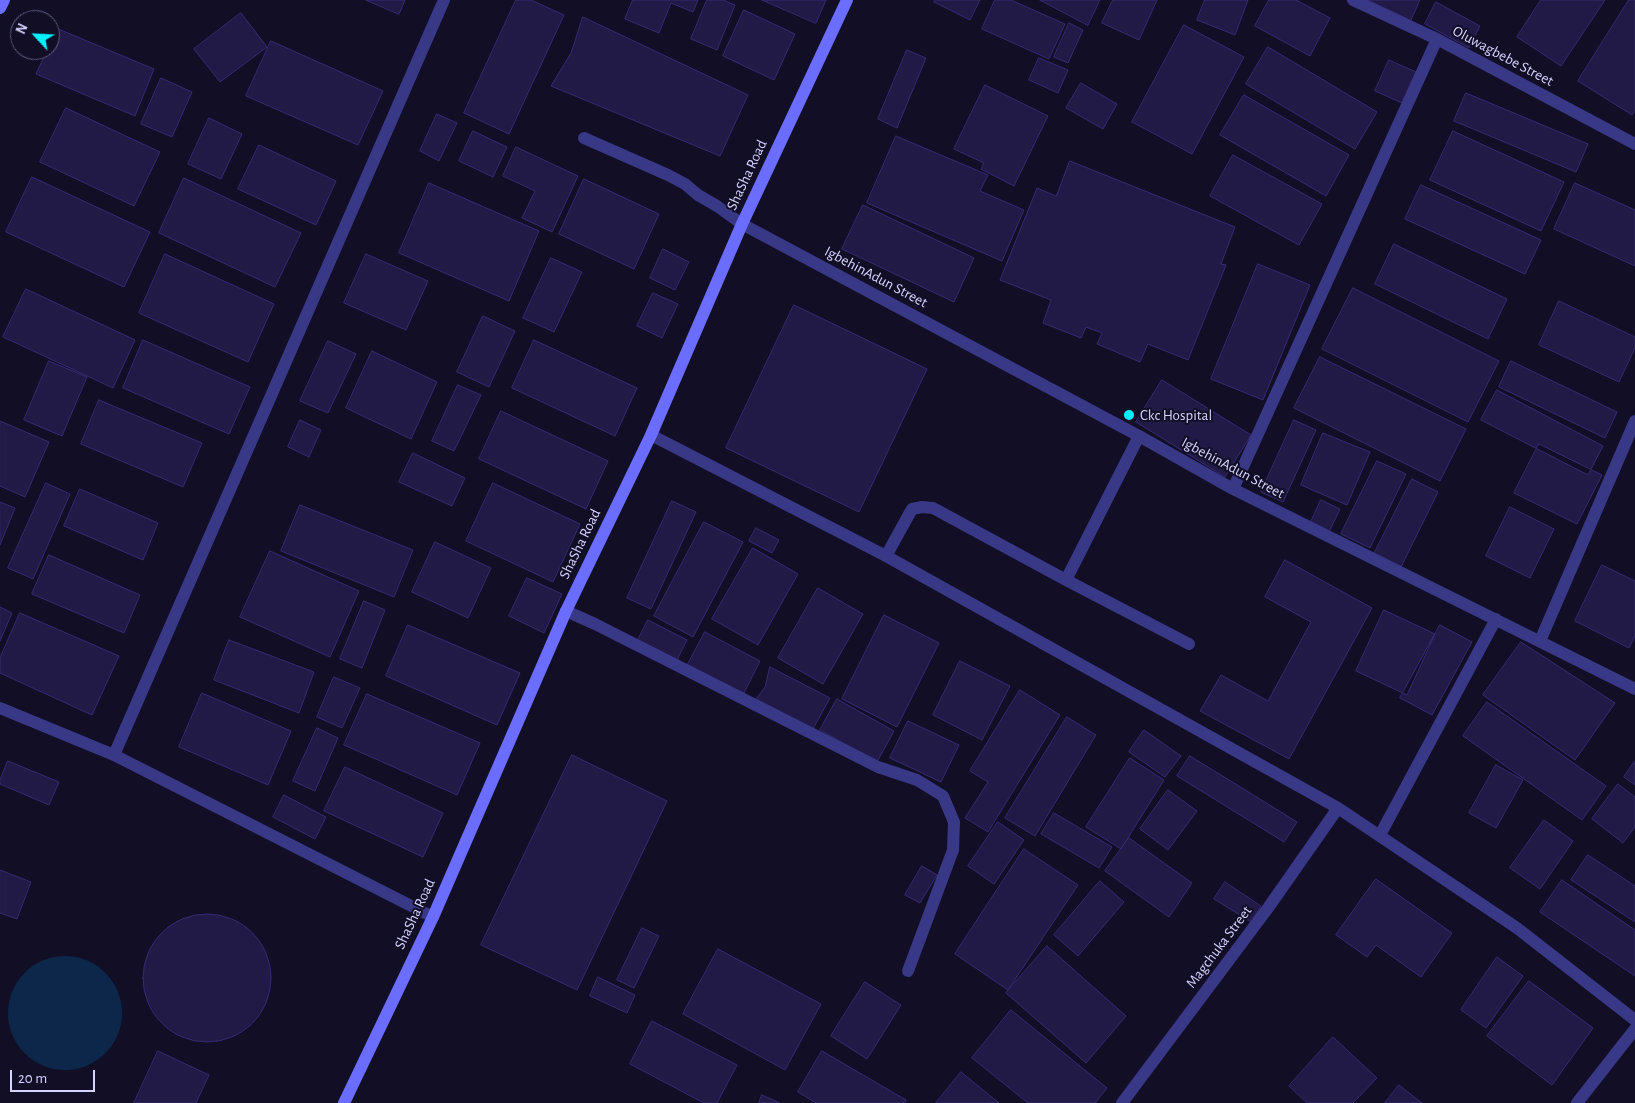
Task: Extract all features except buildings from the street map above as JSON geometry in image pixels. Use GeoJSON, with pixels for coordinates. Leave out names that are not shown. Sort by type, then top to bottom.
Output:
{"type":"FeatureCollection","features":[{"type":"Feature","properties":{"kind":"street"},"geometry":{"type":"LineString","coordinates":[[0,8],[4,0]]}},
{"type":"Feature","properties":{"kind":"street"},"geometry":{"type":"LineString","coordinates":[[114,755],[444,0]]}},
{"type":"Feature","properties":{"kind":"street","name":"ShaSha Road"},"geometry":{"type":"LineString","coordinates":[[344,1103],[433,917],[566,611],[651,435],[742,224],[847,0]]}},
{"type":"Feature","properties":{"kind":"street","name":"Oluwagbebe Street"},"geometry":{"type":"LineString","coordinates":[[1353,0],[1437,39],[1635,144]]}},
{"type":"Feature","properties":{"kind":"street"},"geometry":{"type":"LineString","coordinates":[[1233,489],[1437,39]]}},
{"type":"Feature","properties":{"kind":"street","name":"IgbehinAdun Street"},"geometry":{"type":"LineString","coordinates":[[584,138],[685,184],[742,224],[1139,436],[1233,489],[1635,689]]}},
{"type":"Feature","properties":{"kind":"street"},"geometry":{"type":"LineString","coordinates":[[1540,641],[1635,421]]}},
{"type":"Feature","properties":{"kind":"street"},"geometry":{"type":"LineString","coordinates":[[651,435],[886,556],[1338,808],[1517,928],[1635,1020]]}},
{"type":"Feature","properties":{"kind":"street"},"geometry":{"type":"LineString","coordinates":[[1066,580],[1139,436]]}},
{"type":"Feature","properties":{"kind":"street"},"geometry":{"type":"LineString","coordinates":[[886,556],[912,509],[922,507],[933,508],[1189,644]]}},
{"type":"Feature","properties":{"kind":"street"},"geometry":{"type":"LineString","coordinates":[[566,611],[878,766],[917,780],[943,796],[954,822],[953,850],[908,971]]}},
{"type":"Feature","properties":{"kind":"street"},"geometry":{"type":"LineString","coordinates":[[1380,835],[1496,619]]}},
{"type":"Feature","properties":{"kind":"street"},"geometry":{"type":"LineString","coordinates":[[0,708],[114,755],[433,917]]}},
{"type":"Feature","properties":{"kind":"street","name":"Magchuka Street"},"geometry":{"type":"LineString","coordinates":[[1122,1103],[1268,908],[1338,808]]}},
{"type":"Feature","properties":{"kind":"street"},"geometry":{"type":"LineString","coordinates":[[1577,1103],[1635,1029]]}},
{"type":"Feature","properties":{"kind":"water"},"geometry":{"type":"Polygon","coordinates":[[[65,956],[87,961],[105,973],[117,991],[122,1013],[117,1035],[105,1053],[87,1065],[65,1070],[43,1065],[25,1053],[13,1035],[8,1013],[13,991],[25,973],[43,961],[65,956]]]}},
{"type":"Feature","properties":{"kind":"place","name":"Ckc Hospital"},"geometry":{"type":"Point","coordinates":[1129,415]}}]}
